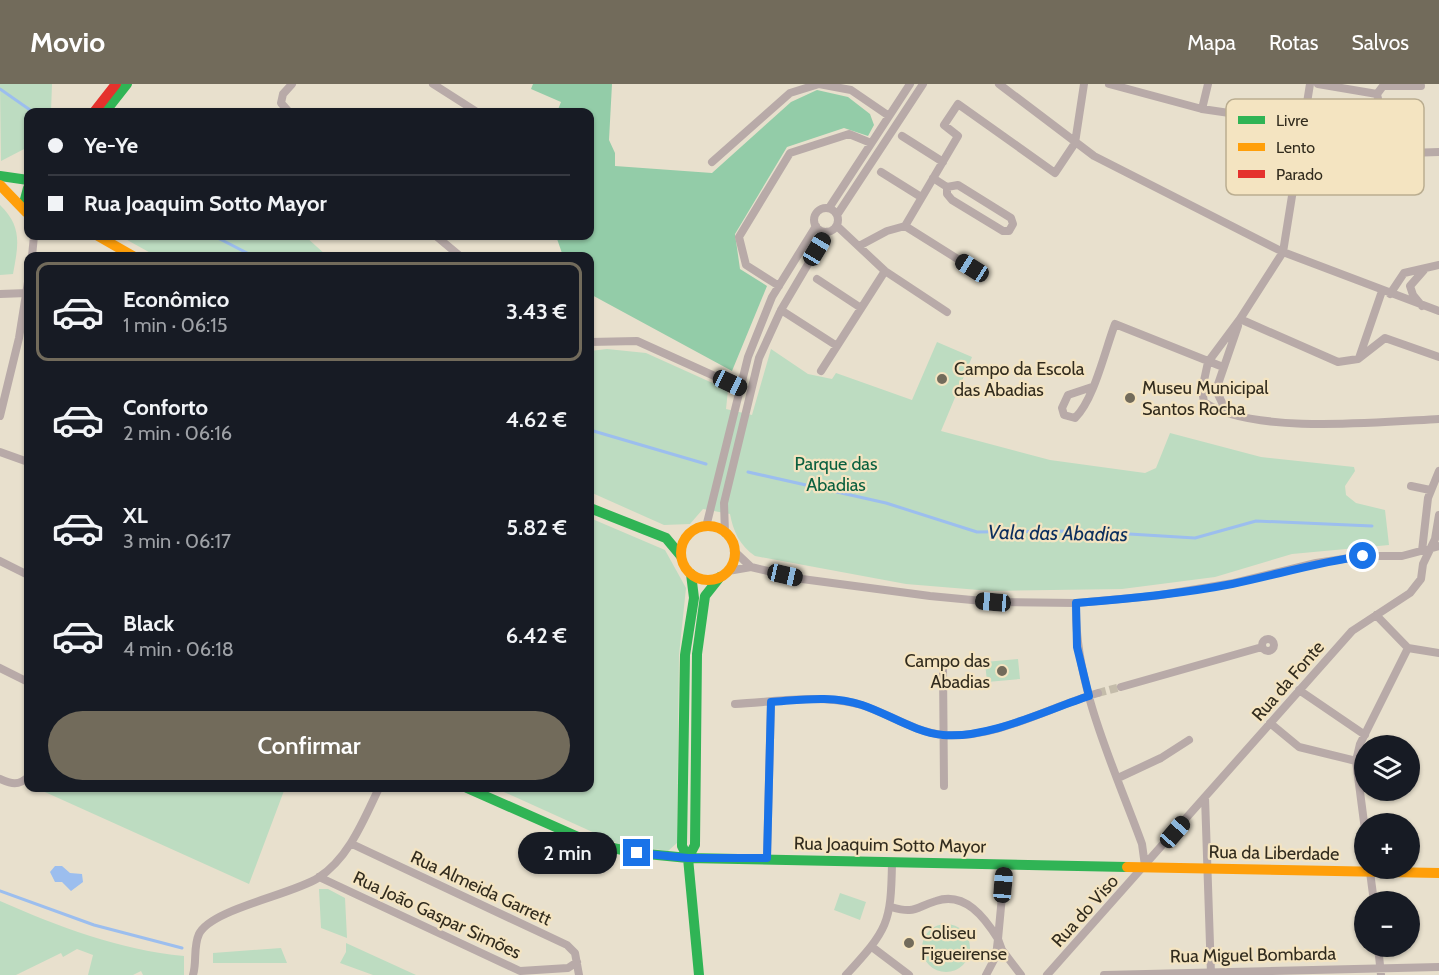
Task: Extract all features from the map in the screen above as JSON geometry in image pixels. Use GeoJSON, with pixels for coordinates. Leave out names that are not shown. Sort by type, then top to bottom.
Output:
{"type":"FeatureCollection","features":[{"type":"Feature","properties":{"kind":"street"},"geometry":{"type":"LineString","coordinates":[[97,108],[116,84]]}},
{"type":"Feature","properties":{"kind":"street"},"geometry":{"type":"LineString","coordinates":[[108,108],[127,84]]}},
{"type":"Feature","properties":{"kind":"street"},"geometry":{"type":"LineString","coordinates":[[285,108],[281,103],[283,94],[292,84]]}},
{"type":"Feature","properties":{"kind":"street"},"geometry":{"type":"LineString","coordinates":[[433,84],[471,108]]}},
{"type":"Feature","properties":{"kind":"street"},"geometry":{"type":"LineString","coordinates":[[712,162],[790,93],[819,84],[851,90],[889,116]]}},
{"type":"Feature","properties":{"kind":"street"},"geometry":{"type":"LineString","coordinates":[[829,208],[910,84]]}},
{"type":"Feature","properties":{"kind":"street"},"geometry":{"type":"LineString","coordinates":[[923,84],[837,215],[837,226],[885,271],[947,312]]}},
{"type":"Feature","properties":{"kind":"street"},"geometry":{"type":"LineString","coordinates":[[999,84],[1094,156],[1283,252],[1439,311]]}},
{"type":"Feature","properties":{"kind":"street"},"geometry":{"type":"LineString","coordinates":[[859,246],[887,231],[905,226],[958,136],[944,125],[958,104],[1055,173],[1075,143],[1084,84]]}},
{"type":"Feature","properties":{"kind":"street"},"geometry":{"type":"LineString","coordinates":[[1109,84],[1202,108],[1226,112]]}},
{"type":"Feature","properties":{"kind":"street"},"geometry":{"type":"LineString","coordinates":[[1202,108],[1208,84]]}},
{"type":"Feature","properties":{"kind":"street"},"geometry":{"type":"LineString","coordinates":[[1308,99],[1310,84]]}},
{"type":"Feature","properties":{"kind":"street"},"geometry":{"type":"LineString","coordinates":[[1318,84],[1377,94]]}},
{"type":"Feature","properties":{"kind":"street"},"geometry":{"type":"LineString","coordinates":[[1378,99],[1377,94],[1383,86],[1421,86]]}},
{"type":"Feature","properties":{"kind":"street"},"geometry":{"type":"LineString","coordinates":[[779,286],[746,265],[739,237],[790,153],[849,134],[871,143]]}},
{"type":"Feature","properties":{"kind":"street"},"geometry":{"type":"LineString","coordinates":[[903,136],[943,162]]}},
{"type":"Feature","properties":{"kind":"street"},"geometry":{"type":"LineString","coordinates":[[1424,152],[1439,152]]}},
{"type":"Feature","properties":{"kind":"street"},"geometry":{"type":"LineString","coordinates":[[881,172],[921,197]]}},
{"type":"Feature","properties":{"kind":"street"},"geometry":{"type":"LineString","coordinates":[[0,176],[24,179]]}},
{"type":"Feature","properties":{"kind":"street"},"geometry":{"type":"LineString","coordinates":[[933,178],[947,187],[958,185],[1011,218],[1013,224],[1009,231],[1003,231],[952,200],[947,194],[947,187]]}},
{"type":"Feature","properties":{"kind":"street"},"geometry":{"type":"LineString","coordinates":[[0,185],[24,210]]}},
{"type":"Feature","properties":{"kind":"street"},"geometry":{"type":"LineString","coordinates":[[1292,195],[1283,252],[1240,319],[1208,362],[1202,390],[1204,402],[1226,411],[1257,419],[1324,425],[1439,419]]}},
{"type":"Feature","properties":{"kind":"street"},"geometry":{"type":"LineString","coordinates":[[706,527],[748,357],[772,297],[816,226],[816,214],[821,209],[829,208],[837,215]]}},
{"type":"Feature","properties":{"kind":"street"},"geometry":{"type":"LineString","coordinates":[[816,226],[827,232]]}},
{"type":"Feature","properties":{"kind":"street"},"geometry":{"type":"LineString","coordinates":[[751,567],[734,551],[725,533],[724,503],[759,358],[781,310],[827,232],[837,226]]}},
{"type":"Feature","properties":{"kind":"street"},"geometry":{"type":"LineString","coordinates":[[905,226],[972,268]]}},
{"type":"Feature","properties":{"kind":"street"},"geometry":{"type":"LineString","coordinates":[[105,240],[126,252]]}},
{"type":"Feature","properties":{"kind":"street"},"geometry":{"type":"LineString","coordinates":[[441,240],[455,252]]}},
{"type":"Feature","properties":{"kind":"street"},"geometry":{"type":"LineString","coordinates":[[1358,359],[1386,292],[1404,273],[1439,265]]}},
{"type":"Feature","properties":{"kind":"street"},"geometry":{"type":"LineString","coordinates":[[1423,306],[1413,295],[1410,286],[1419,273],[1428,268]]}},
{"type":"Feature","properties":{"kind":"street"},"geometry":{"type":"LineString","coordinates":[[821,371],[885,271]]}},
{"type":"Feature","properties":{"kind":"street"},"geometry":{"type":"LineString","coordinates":[[817,279],[861,308]]}},
{"type":"Feature","properties":{"kind":"street"},"geometry":{"type":"LineString","coordinates":[[0,294],[24,293]]}},
{"type":"Feature","properties":{"kind":"street"},"geometry":{"type":"LineString","coordinates":[[0,416],[24,310]]}},
{"type":"Feature","properties":{"kind":"street"},"geometry":{"type":"LineString","coordinates":[[781,310],[837,346]]}},
{"type":"Feature","properties":{"kind":"street"},"geometry":{"type":"LineString","coordinates":[[1240,319],[1338,362],[1358,359],[1385,338],[1439,357]]}},
{"type":"Feature","properties":{"kind":"street"},"geometry":{"type":"LineString","coordinates":[[1226,411],[1216,390],[1240,319]]}},
{"type":"Feature","properties":{"kind":"street"},"geometry":{"type":"LineString","coordinates":[[1092,387],[1115,324],[1223,367]]}},
{"type":"Feature","properties":{"kind":"street"},"geometry":{"type":"LineString","coordinates":[[594,342],[637,341],[741,388]]}},
{"type":"Feature","properties":{"kind":"street"},"geometry":{"type":"LineString","coordinates":[[0,452],[24,461]]}},
{"type":"Feature","properties":{"kind":"street"},"geometry":{"type":"LineString","coordinates":[[1422,551],[1430,489],[1439,471]]}},
{"type":"Feature","properties":{"kind":"street"},"geometry":{"type":"LineString","coordinates":[[1411,486],[1430,489]]}},
{"type":"Feature","properties":{"kind":"street"},"geometry":{"type":"LineString","coordinates":[[1427,506],[1439,513]]}},
{"type":"Feature","properties":{"kind":"street"},"geometry":{"type":"LineString","coordinates":[[594,510],[666,538],[687,536],[706,527],[725,533]]}},
{"type":"Feature","properties":{"kind":"street","name":"Rua da Fonte"},"geometry":{"type":"LineString","coordinates":[[1145,866],[1352,631],[1410,592],[1420,579],[1423,564],[1435,547],[1439,513]]}},
{"type":"Feature","properties":{"kind":"street"},"geometry":{"type":"LineString","coordinates":[[681,556],[687,536]]}},
{"type":"Feature","properties":{"kind":"street"},"geometry":{"type":"LineString","coordinates":[[666,538],[681,556],[691,574],[694,598],[685,655],[682,843],[688,858],[699,975]]}},
{"type":"Feature","properties":{"kind":"street"},"geometry":{"type":"LineString","coordinates":[[691,574],[705,580],[751,567],[802,579],[930,596],[993,602],[1076,603],[1154,596],[1234,584],[1316,563],[1363,556],[1402,556],[1435,547]]}},
{"type":"Feature","properties":{"kind":"street"},"geometry":{"type":"LineString","coordinates":[[688,858],[695,845],[697,654],[705,596],[724,574],[734,551]]}},
{"type":"Feature","properties":{"kind":"street"},"geometry":{"type":"LineString","coordinates":[[0,561],[24,573]]}},
{"type":"Feature","properties":{"kind":"street"},"geometry":{"type":"LineString","coordinates":[[1076,603],[1077,647],[1089,696],[1143,845],[1145,866]]}},
{"type":"Feature","properties":{"kind":"street"},"geometry":{"type":"LineString","coordinates":[[1376,615],[1408,648],[1439,653]]}},
{"type":"Feature","properties":{"kind":"street"},"geometry":{"type":"LineString","coordinates":[[1121,687],[1262,647]]}},
{"type":"Feature","properties":{"kind":"street"},"geometry":{"type":"LineString","coordinates":[[1299,690],[1365,735],[1408,648]]}},
{"type":"Feature","properties":{"kind":"street"},"geometry":{"type":"LineString","coordinates":[[0,668],[24,680]]}},
{"type":"Feature","properties":{"kind":"street"},"geometry":{"type":"LineString","coordinates":[[943,668],[944,786]]}},
{"type":"Feature","properties":{"kind":"street"},"geometry":{"type":"LineString","coordinates":[[735,704],[831,698],[861,705],[914,728],[943,735],[989,730],[1098,693]]}},
{"type":"Feature","properties":{"kind":"street"},"geometry":{"type":"LineString","coordinates":[[767,858],[771,702]]}},
{"type":"Feature","properties":{"kind":"street"},"geometry":{"type":"LineString","coordinates":[[1270,723],[1299,747],[1354,761]]}},
{"type":"Feature","properties":{"kind":"street"},"geometry":{"type":"LineString","coordinates":[[1118,778],[1161,758],[1189,740]]}},
{"type":"Feature","properties":{"kind":"street"},"geometry":{"type":"LineString","coordinates":[[0,779],[11,784],[24,782]]}},
{"type":"Feature","properties":{"kind":"street"},"geometry":{"type":"LineString","coordinates":[[194,974],[199,934],[207,925],[220,915],[288,892],[319,877],[352,844],[377,792]]}},
{"type":"Feature","properties":{"kind":"street","name":"Rua Joaquim Sotto Mayor"},"geometry":{"type":"LineString","coordinates":[[476,792],[594,844],[637,853],[688,858],[767,858],[949,865],[1145,866]]}},
{"type":"Feature","properties":{"kind":"street"},"geometry":{"type":"LineString","coordinates":[[1205,797],[1210,867],[1211,973]]}},
{"type":"Feature","properties":{"kind":"street","name":"Rua Almeida Garrett"},"geometry":{"type":"LineString","coordinates":[[352,844],[567,945],[575,953],[577,962]]}},
{"type":"Feature","properties":{"kind":"street"},"geometry":{"type":"LineString","coordinates":[[846,975],[872,947],[886,925],[891,907],[892,862]]}},
{"type":"Feature","properties":{"kind":"street"},"geometry":{"type":"LineString","coordinates":[[986,975],[996,956],[1005,864]]}},
{"type":"Feature","properties":{"kind":"street","name":"Rua da Liberdade"},"geometry":{"type":"LineString","coordinates":[[1145,866],[1354,870]]}},
{"type":"Feature","properties":{"kind":"street","name":"Rua do Viso"},"geometry":{"type":"LineString","coordinates":[[1047,975],[1145,866]]}},
{"type":"Feature","properties":{"kind":"street","name":"Rua da Liberdade"},"geometry":{"type":"LineString","coordinates":[[1420,872],[1439,873]]}},
{"type":"Feature","properties":{"kind":"street","name":"Rua João Gaspar Simões"},"geometry":{"type":"LineString","coordinates":[[319,877],[520,971],[568,968],[577,962]]}},
{"type":"Feature","properties":{"kind":"street"},"geometry":{"type":"LineString","coordinates":[[891,907],[909,912],[938,900],[962,901],[982,914],[998,939],[1002,950],[1021,975]]}},
{"type":"Feature","properties":{"kind":"street"},"geometry":{"type":"LineString","coordinates":[[872,947],[909,975]]}},
{"type":"Feature","properties":{"kind":"street"},"geometry":{"type":"LineString","coordinates":[[577,962],[579,975]]}},
{"type":"Feature","properties":{"kind":"street","name":"Rua Miguel Bombarda"},"geometry":{"type":"LineString","coordinates":[[1104,975],[1381,971],[1439,967]]}},
{"type":"Feature","properties":{"kind":"green space"},"geometry":{"type":"Polygon","coordinates":[[[0,84],[52,84],[51,108],[24,108],[24,149],[1,161],[0,84]]]}},
{"type":"Feature","properties":{"kind":"green space"},"geometry":{"type":"Polygon","coordinates":[[[533,84],[612,84],[609,140],[615,153],[615,166],[712,173],[791,102],[817,90],[848,97],[870,114],[874,125],[868,136],[844,128],[787,147],[735,234],[740,269],[767,286],[732,371],[594,296],[594,252],[562,252],[557,240],[594,240],[594,108],[559,108],[561,102],[531,89],[533,84]]]}},
{"type":"Feature","properties":{"kind":"green space"},"geometry":{"type":"Polygon","coordinates":[[[0,205],[16,229],[17,246],[13,274],[0,275],[0,205]]]}},
{"type":"Feature","properties":{"kind":"green space"},"geometry":{"type":"Polygon","coordinates":[[[127,240],[309,240],[323,252],[149,252],[127,240]]]}},
{"type":"Feature","properties":{"kind":"green space","name":"Parque das Abadias"},"geometry":{"type":"Polygon","coordinates":[[[937,342],[972,357],[941,431],[1050,460],[1145,473],[1156,468],[1170,433],[1261,457],[1354,467],[1355,471],[1345,486],[1346,495],[1356,503],[1385,510],[1389,545],[1292,554],[1215,577],[1122,589],[991,591],[906,584],[755,556],[738,538],[730,514],[703,509],[690,524],[664,525],[594,494],[594,351],[607,349],[646,353],[728,390],[726,409],[752,415],[771,349],[808,374],[832,379],[836,373],[912,400],[937,342]]]}},
{"type":"Feature","properties":{"kind":"green space"},"geometry":{"type":"Polygon","coordinates":[[[594,520],[665,550],[686,588],[679,655],[677,843],[668,851],[619,844],[504,792],[594,792],[594,520]]]}},
{"type":"Feature","properties":{"kind":"green space","name":"Campo das Abadias"},"geometry":{"type":"Polygon","coordinates":[[[1018,659],[1020,679],[987,682],[985,662],[1018,659]]]}},
{"type":"Feature","properties":{"kind":"green space"},"geometry":{"type":"Polygon","coordinates":[[[45,792],[284,792],[249,884],[45,792]]]}},
{"type":"Feature","properties":{"kind":"green space"},"geometry":{"type":"Polygon","coordinates":[[[319,889],[328,889],[345,898],[347,938],[321,928],[319,889]]]}},
{"type":"Feature","properties":{"kind":"green space"},"geometry":{"type":"Polygon","coordinates":[[[840,893],[866,902],[860,920],[834,910],[840,893]]]}},
{"type":"Feature","properties":{"kind":"green space"},"geometry":{"type":"Polygon","coordinates":[[[0,901],[45,920],[113,943],[184,956],[184,975],[143,975],[141,971],[133,975],[88,975],[93,955],[77,949],[63,957],[61,953],[16,975],[0,975],[0,901]]]}},
{"type":"Feature","properties":{"kind":"green space"},"geometry":{"type":"Polygon","coordinates":[[[946,924],[963,931],[970,948],[963,965],[946,972],[929,965],[922,948],[929,931],[946,924]]]}},
{"type":"Feature","properties":{"kind":"green space"},"geometry":{"type":"Polygon","coordinates":[[[346,943],[416,975],[373,975],[340,963],[346,952],[346,943]]]}},
{"type":"Feature","properties":{"kind":"green space"},"geometry":{"type":"Polygon","coordinates":[[[281,948],[287,963],[213,963],[213,953],[281,948]]]}},
{"type":"Feature","properties":{"kind":"water"},"geometry":{"type":"Polygon","coordinates":[[[55,866],[62,866],[70,873],[82,874],[83,882],[71,891],[62,882],[55,882],[50,872],[55,866]]]}},
{"type":"Feature","properties":{"kind":"waterway"},"geometry":{"type":"LineString","coordinates":[[0,89],[27,108]]}},
{"type":"Feature","properties":{"kind":"waterway","name":"Vala das Abadias"},"geometry":{"type":"LineString","coordinates":[[222,240],[245,252]]}},
{"type":"Feature","properties":{"kind":"waterway","name":"Vala das Abadias"},"geometry":{"type":"LineString","coordinates":[[594,431],[706,464]]}},
{"type":"Feature","properties":{"kind":"waterway","name":"Vala das Abadias"},"geometry":{"type":"LineString","coordinates":[[748,472],[886,503],[977,532],[1080,531],[1195,538],[1256,521],[1372,526]]}},
{"type":"Feature","properties":{"kind":"waterway"},"geometry":{"type":"LineString","coordinates":[[0,891],[94,925],[182,948]]}},
{"type":"Feature","properties":{"kind":"tunnel"},"geometry":{"type":"LineString","coordinates":[[1098,693],[1121,687]]}},
{"type":"Feature","properties":{"kind":"traffic: fast"},"geometry":{"type":"LineString","coordinates":[[108,108],[127,84]]}},
{"type":"Feature","properties":{"kind":"traffic: fast"},"geometry":{"type":"LineString","coordinates":[[0,176],[24,179]]}},
{"type":"Feature","properties":{"kind":"traffic: fast"},"geometry":{"type":"LineString","coordinates":[[594,510],[666,538],[681,556]]}},
{"type":"Feature","properties":{"kind":"traffic: fast"},"geometry":{"type":"LineString","coordinates":[[691,574],[694,598],[685,655],[682,846],[688,858],[699,975]]}},
{"type":"Feature","properties":{"kind":"traffic: fast"},"geometry":{"type":"LineString","coordinates":[[688,858],[695,845],[697,654],[705,596],[720,577]]}},
{"type":"Feature","properties":{"kind":"traffic: fast"},"geometry":{"type":"LineString","coordinates":[[476,792],[594,844],[637,853],[688,858],[1127,867]]}},
{"type":"Feature","properties":{"kind":"traffic: slow"},"geometry":{"type":"LineString","coordinates":[[0,185],[24,210]]}},
{"type":"Feature","properties":{"kind":"traffic: slow"},"geometry":{"type":"LineString","coordinates":[[105,240],[126,252]]}},
{"type":"Feature","properties":{"kind":"traffic: slow"},"geometry":{"type":"LineString","coordinates":[[708,526],[727,534],[735,553],[727,572],[708,580],[689,572],[681,553],[689,534],[708,526]]}},
{"type":"Feature","properties":{"kind":"traffic: slow"},"geometry":{"type":"LineString","coordinates":[[1127,867],[1439,873]]}},
{"type":"Feature","properties":{"kind":"traffic: jam"},"geometry":{"type":"LineString","coordinates":[[97,108],[116,84]]}},
{"type":"Feature","properties":{"kind":"place","name":"Campo da Escola das Abadias"},"geometry":{"type":"Point","coordinates":[942,379]}},
{"type":"Feature","properties":{"kind":"place","name":"Museu Municipal Santos Rocha"},"geometry":{"type":"Point","coordinates":[1130,398]}},
{"type":"Feature","properties":{"kind":"place","name":"Campo das Abadias"},"geometry":{"type":"Point","coordinates":[1002,671]}},
{"type":"Feature","properties":{"kind":"place","name":"Coliseu Figueirense"},"geometry":{"type":"Point","coordinates":[909,943]}},
{"type":"Feature","properties":{"kind":"route"},"geometry":{"type":"LineString","coordinates":[[637,853],[688,858],[767,858],[771,702],[831,698],[861,705],[914,728],[943,735],[971,734],[989,730],[1089,696],[1077,647],[1076,603],[1154,596],[1234,584],[1316,563],[1363,556]]}}]}
